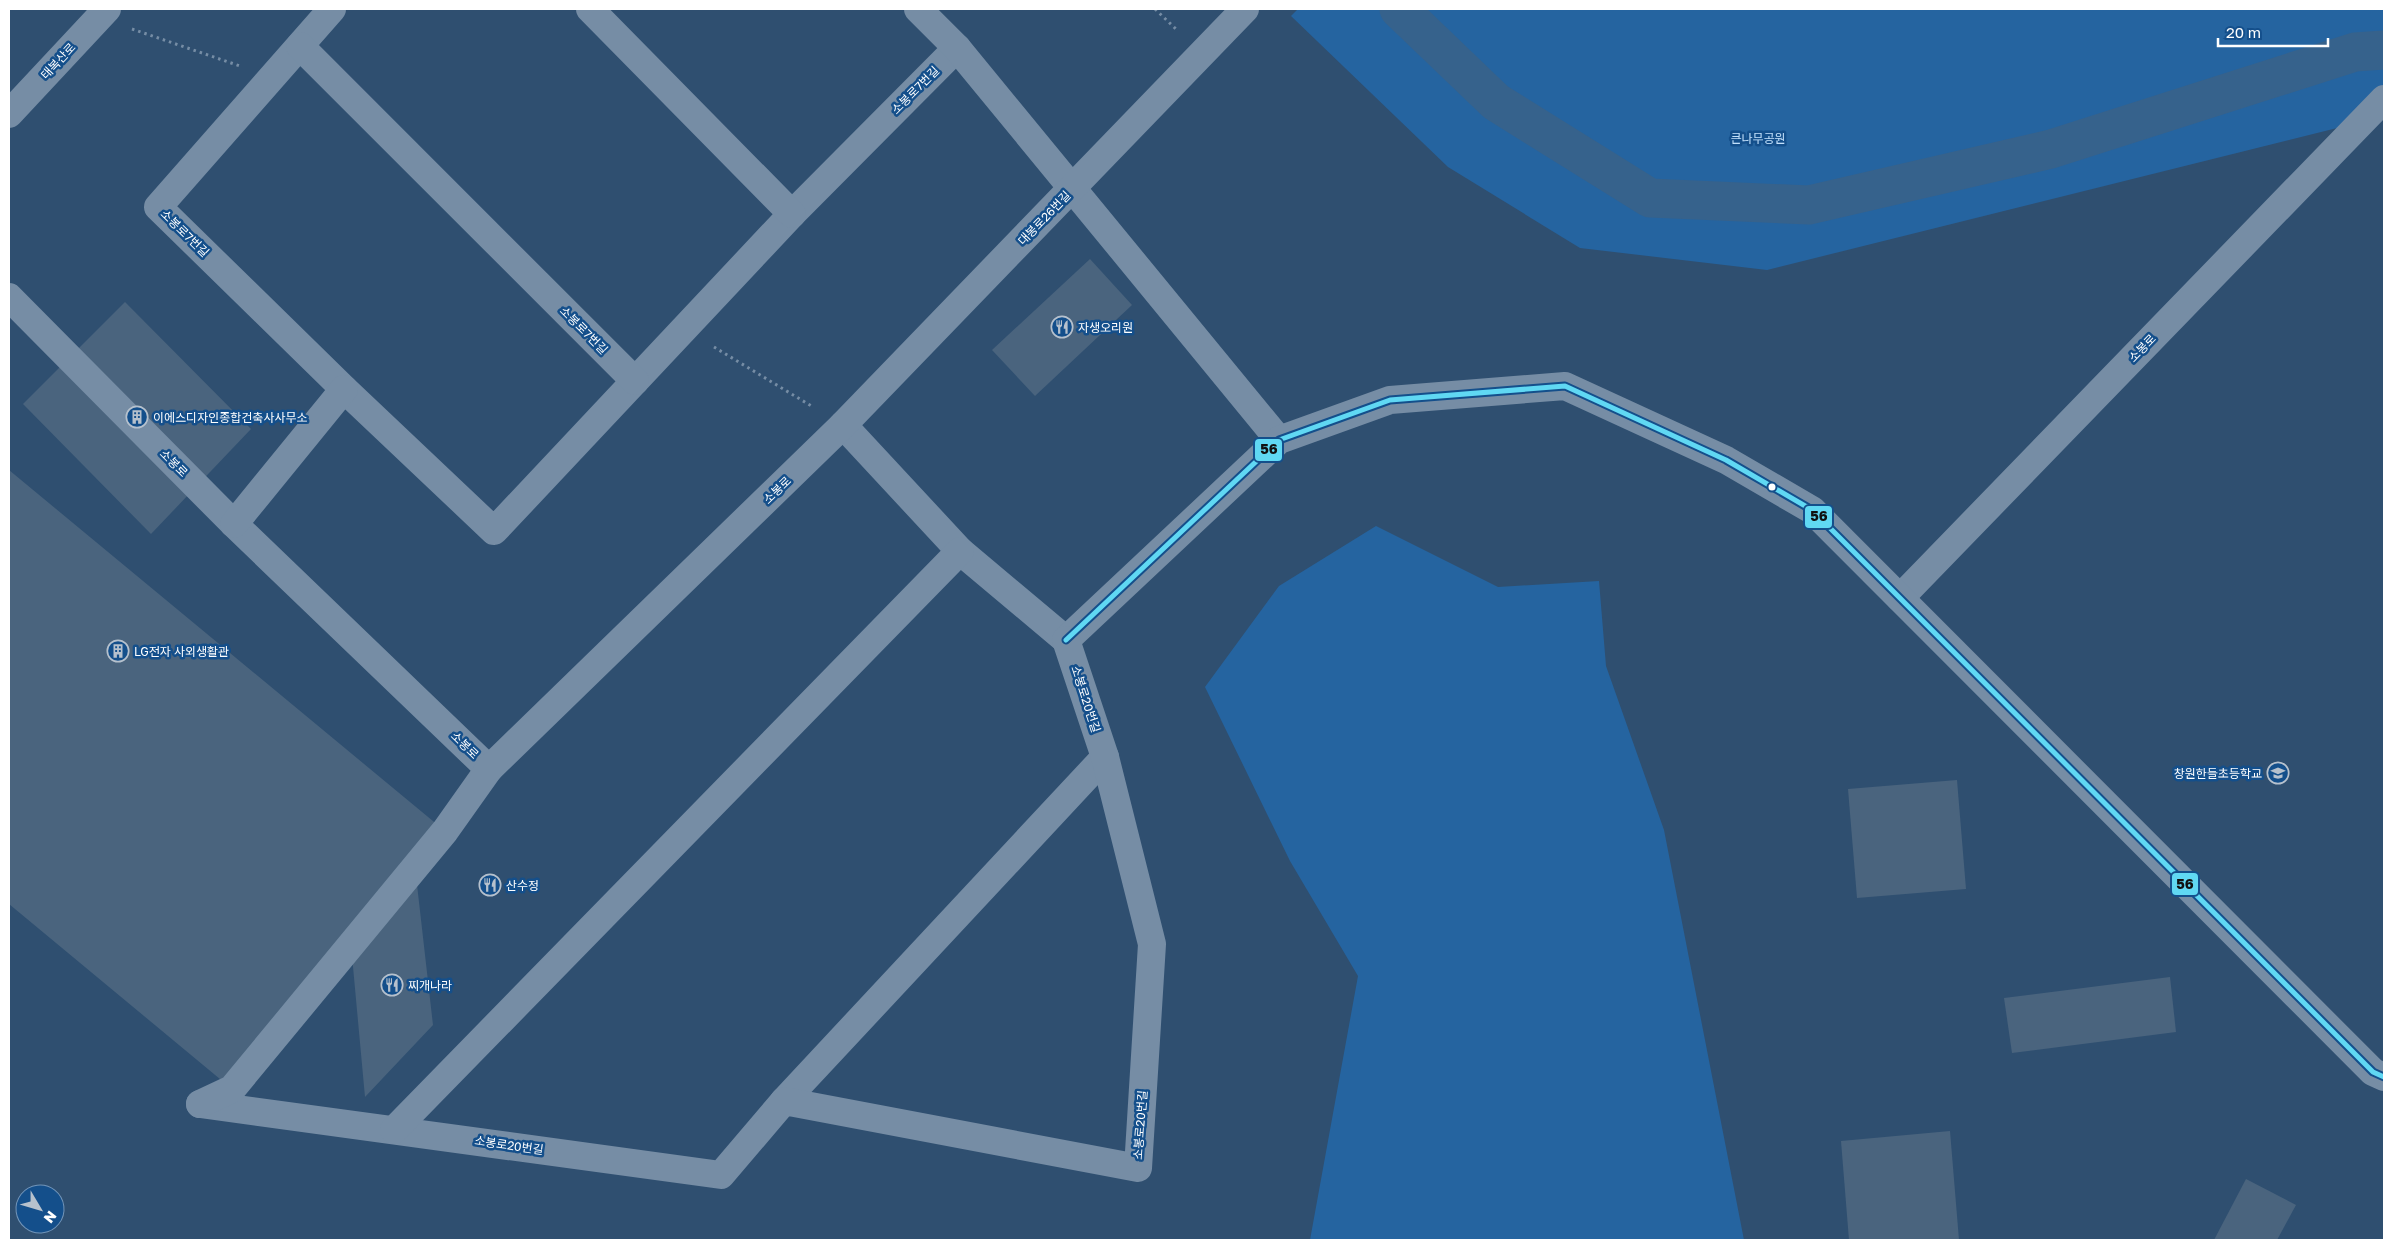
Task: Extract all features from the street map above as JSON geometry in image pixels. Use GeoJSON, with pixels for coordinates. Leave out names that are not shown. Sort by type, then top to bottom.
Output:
{"type":"FeatureCollection","features":[{"type":"Feature","properties":{"kind":"street","name":"소봉로7번길"},"geometry":{"type":"LineString","coordinates":[[332,9],[158,207],[344,389],[494,531],[792,214],[957,48]]}},
{"type":"Feature","properties":{"kind":"street"},"geometry":{"type":"LineString","coordinates":[[590,9],[792,214]]}},
{"type":"Feature","properties":{"kind":"street"},"geometry":{"type":"LineString","coordinates":[[918,9],[957,48],[1278,440]]}},
{"type":"Feature","properties":{"kind":"street","name":"대봉로26번길"},"geometry":{"type":"LineString","coordinates":[[843,425],[1245,9]]}},
{"type":"Feature","properties":{"kind":"street","name":"태복산로"},"geometry":{"type":"LineString","coordinates":[[9,114],[103,13]]}},
{"type":"Feature","properties":{"kind":"street","name":"소봉로7번길"},"geometry":{"type":"LineString","coordinates":[[300,46],[635,382]]}},
{"type":"Feature","properties":{"kind":"street","name":"소봉로"},"geometry":{"type":"LineString","coordinates":[[1900,598],[2384,99]]}},
{"type":"Feature","properties":{"kind":"street","name":"소봉로"},"geometry":{"type":"LineString","coordinates":[[9,297],[234,524],[490,769],[843,425]]}},
{"type":"Feature","properties":{"kind":"street"},"geometry":{"type":"LineString","coordinates":[[843,425],[960,551],[1066,640],[1278,440],[1390,400],[1565,386],[1726,460],[1812,510],[2373,1072],[2384,1077]]}},
{"type":"Feature","properties":{"kind":"street"},"geometry":{"type":"LineString","coordinates":[[234,524],[344,389]]}},
{"type":"Feature","properties":{"kind":"street"},"geometry":{"type":"LineString","coordinates":[[394,1130],[960,551]]}},
{"type":"Feature","properties":{"kind":"street","name":"소봉로20번길"},"geometry":{"type":"LineString","coordinates":[[784,1101],[1138,1168],[1152,944],[1105,757],[1066,640]]}},
{"type":"Feature","properties":{"kind":"street","name":"소봉로20번길"},"geometry":{"type":"LineString","coordinates":[[490,769],[445,832],[232,1089],[200,1104],[722,1175],[784,1101],[1105,757]]}},
{"type":"Feature","properties":{"kind":"path"},"geometry":{"type":"LineString","coordinates":[[103,13],[274,77]]}},
{"type":"Feature","properties":{"kind":"path"},"geometry":{"type":"LineString","coordinates":[[683,328],[843,425]]}},
{"type":"Feature","properties":{"kind":"green space","name":"큰나무공원"},"geometry":{"type":"Polygon","coordinates":[[[1298,9],[2384,9],[2384,85],[2345,126],[1767,270],[1580,248],[1448,167],[1291,16],[1298,9]]]}},
{"type":"Feature","properties":{"kind":"green space"},"geometry":{"type":"Polygon","coordinates":[[[1376,526],[1498,587],[1599,581],[1606,666],[1664,830],[1744,1240],[1310,1240],[1358,976],[1290,861],[1205,687],[1279,586],[1376,526]]]}},
{"type":"Feature","properties":{"kind":"building","name":"자생오리원"},"geometry":{"type":"Polygon","coordinates":[[[1090,259],[1132,305],[1035,396],[992,350],[1090,259]]]}},
{"type":"Feature","properties":{"kind":"building","name":"이에스디자인종합건축사사무소"},"geometry":{"type":"Polygon","coordinates":[[[125,302],[251,429],[151,534],[23,404],[125,302]]]}},
{"type":"Feature","properties":{"kind":"building","name":"LG전자 사외생활관"},"geometry":{"type":"Polygon","coordinates":[[[9,470],[445,831],[415,867],[433,1025],[365,1097],[351,945],[232,1089],[9,904],[9,470]]]}},
{"type":"Feature","properties":{"kind":"building"},"geometry":{"type":"Polygon","coordinates":[[[1957,780],[1966,889],[1857,898],[1848,789],[1957,780]]]}},
{"type":"Feature","properties":{"kind":"building"},"geometry":{"type":"Polygon","coordinates":[[[2170,977],[2176,1032],[2012,1053],[2004,998],[2170,977]]]}},
{"type":"Feature","properties":{"kind":"building"},"geometry":{"type":"Polygon","coordinates":[[[1950,1131],[1959,1240],[1849,1240],[1841,1141],[1950,1131]]]}},
{"type":"Feature","properties":{"kind":"building"},"geometry":{"type":"Polygon","coordinates":[[[2246,1179],[2296,1205],[2277,1240],[2214,1240],[2246,1179]]]}},
{"type":"Feature","properties":{"kind":"waterway"},"geometry":{"type":"LineString","coordinates":[[1399,9],[1496,102],[1650,198],[1809,205],[2051,149],[2355,52],[2384,50]]}},
{"type":"Feature","properties":{"kind":"transit line","name":"56"},"geometry":{"type":"LineString","coordinates":[[1066,640],[1279,440],[1390,400],[1565,386],[1726,460],[1812,510],[2373,1072],[2384,1077]]}},
{"type":"Feature","properties":{"kind":"place","name":"자생오리원"},"geometry":{"type":"Point","coordinates":[1062,327]}},
{"type":"Feature","properties":{"kind":"place","name":"이에스디자인종합건축사사무소"},"geometry":{"type":"Point","coordinates":[137,417]}},
{"type":"Feature","properties":{"kind":"place","name":"LG전자 사외생활관"},"geometry":{"type":"Point","coordinates":[118,651]}},
{"type":"Feature","properties":{"kind":"place","name":"창원한들초등학교"},"geometry":{"type":"Point","coordinates":[2278,773]}},
{"type":"Feature","properties":{"kind":"place","name":"산수정"},"geometry":{"type":"Point","coordinates":[490,885]}},
{"type":"Feature","properties":{"kind":"place","name":"찌개나라"},"geometry":{"type":"Point","coordinates":[392,985]}}]}
